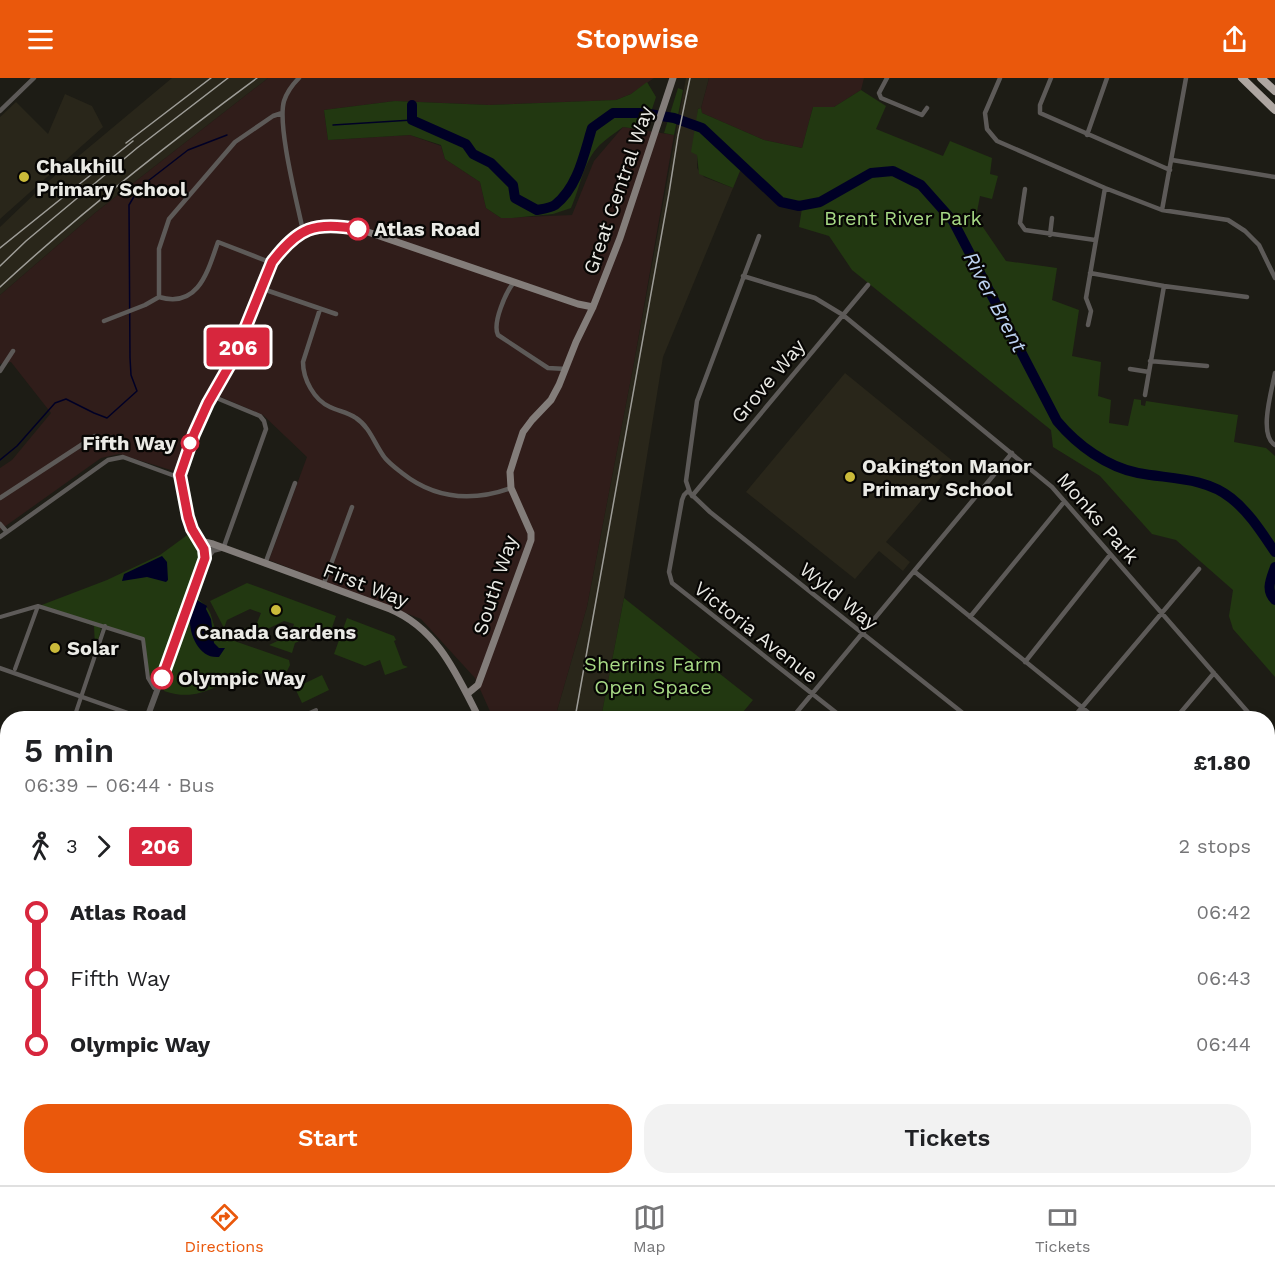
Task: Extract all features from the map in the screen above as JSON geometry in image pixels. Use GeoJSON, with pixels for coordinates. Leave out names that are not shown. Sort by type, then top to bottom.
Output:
{"type":"FeatureCollection","features":[{"type":"Feature","properties":{"kind":"highway"},"geometry":{"type":"LineString","coordinates":[[1242,78],[1275,110]]}},
{"type":"Feature","properties":{"kind":"highway"},"geometry":{"type":"LineString","coordinates":[[1261,78],[1275,91]]}},
{"type":"Feature","properties":{"kind":"main road","name":"Great Central Way"},"geometry":{"type":"LineString","coordinates":[[592,309],[620,238],[673,78]]}},
{"type":"Feature","properties":{"kind":"main road"},"geometry":{"type":"LineString","coordinates":[[222,549],[200,541],[192,529],[180,475],[194,434],[208,403],[232,361],[272,262],[282,249],[303,231],[322,226],[342,226],[362,230],[592,309],[551,400],[523,432],[510,472],[511,488]]}},
{"type":"Feature","properties":{"kind":"main road","name":"South Way"},"geometry":{"type":"LineString","coordinates":[[467,694],[478,685],[518,577],[531,533],[511,488]]}},
{"type":"Feature","properties":{"kind":"main road","name":"First Way"},"geometry":{"type":"LineString","coordinates":[[222,549],[399,613],[419,626],[444,652],[467,694]]}},
{"type":"Feature","properties":{"kind":"main road"},"geometry":{"type":"LineString","coordinates":[[467,694],[476,711]]}},
{"type":"Feature","properties":{"kind":"street"},"geometry":{"type":"LineString","coordinates":[[299,78],[289,90],[284,102],[282,123],[303,231]]}},
{"type":"Feature","properties":{"kind":"street"},"geometry":{"type":"LineString","coordinates":[[887,78],[879,93],[881,98],[923,115],[927,108]]}},
{"type":"Feature","properties":{"kind":"street"},"geometry":{"type":"LineString","coordinates":[[1000,78],[985,113],[987,129],[997,141],[1162,210],[1228,220],[1245,231],[1259,245],[1275,278]]}},
{"type":"Feature","properties":{"kind":"street"},"geometry":{"type":"LineString","coordinates":[[1051,78],[1039,108],[1040,113],[1170,170]]}},
{"type":"Feature","properties":{"kind":"street"},"geometry":{"type":"LineString","coordinates":[[1087,135],[1107,78]]}},
{"type":"Feature","properties":{"kind":"street"},"geometry":{"type":"LineString","coordinates":[[1162,210],[1186,78]]}},
{"type":"Feature","properties":{"kind":"street"},"geometry":{"type":"LineString","coordinates":[[0,111],[30,79]]}},
{"type":"Feature","properties":{"kind":"street"},"geometry":{"type":"LineString","coordinates":[[159,297],[159,249],[169,219],[235,142],[273,116],[282,113]]}},
{"type":"Feature","properties":{"kind":"street"},"geometry":{"type":"LineString","coordinates":[[1172,160],[1275,177]]}},
{"type":"Feature","properties":{"kind":"street"},"geometry":{"type":"LineString","coordinates":[[1088,325],[1091,311],[1086,298],[1105,188]]}},
{"type":"Feature","properties":{"kind":"street"},"geometry":{"type":"LineString","coordinates":[[1025,189],[1020,223],[1025,230],[1095,240]]}},
{"type":"Feature","properties":{"kind":"street"},"geometry":{"type":"LineString","coordinates":[[1050,235],[1052,218]]}},
{"type":"Feature","properties":{"kind":"street"},"geometry":{"type":"LineString","coordinates":[[690,493],[686,472],[698,396],[759,236]]}},
{"type":"Feature","properties":{"kind":"street"},"geometry":{"type":"LineString","coordinates":[[104,321],[159,297],[170,300],[197,290],[206,277],[218,242],[272,262]]}},
{"type":"Feature","properties":{"kind":"street"},"geometry":{"type":"LineString","coordinates":[[1090,273],[1247,297]]}},
{"type":"Feature","properties":{"kind":"street","name":"Monks Park"},"geometry":{"type":"LineString","coordinates":[[743,276],[815,298],[843,315],[1041,476],[1247,711]]}},
{"type":"Feature","properties":{"kind":"street"},"geometry":{"type":"LineString","coordinates":[[514,282],[508,289],[495,327],[498,335],[548,368],[566,369]]}},
{"type":"Feature","properties":{"kind":"street","name":"Grove Way"},"geometry":{"type":"LineString","coordinates":[[690,493],[868,285]]}},
{"type":"Feature","properties":{"kind":"street"},"geometry":{"type":"LineString","coordinates":[[1145,396],[1164,286]]}},
{"type":"Feature","properties":{"kind":"street"},"geometry":{"type":"LineString","coordinates":[[263,289],[336,314]]}},
{"type":"Feature","properties":{"kind":"street"},"geometry":{"type":"LineString","coordinates":[[320,309],[303,362],[303,368],[317,399],[328,407],[356,418],[371,434],[388,462],[413,482],[440,494],[473,496],[511,488]]}},
{"type":"Feature","properties":{"kind":"street"},"geometry":{"type":"LineString","coordinates":[[0,371],[13,351]]}},
{"type":"Feature","properties":{"kind":"street"},"geometry":{"type":"LineString","coordinates":[[1150,361],[1207,366]]}},
{"type":"Feature","properties":{"kind":"street"},"geometry":{"type":"LineString","coordinates":[[1130,369],[1149,372]]}},
{"type":"Feature","properties":{"kind":"street"},"geometry":{"type":"LineString","coordinates":[[1275,373],[1267,423],[1267,434],[1270,442],[1275,445]]}},
{"type":"Feature","properties":{"kind":"street"},"geometry":{"type":"LineString","coordinates":[[150,711],[204,563],[210,552],[216,548],[222,549],[266,429],[260,416],[219,399]]}},
{"type":"Feature","properties":{"kind":"street"},"geometry":{"type":"LineString","coordinates":[[0,498],[95,436]]}},
{"type":"Feature","properties":{"kind":"street"},"geometry":{"type":"LineString","coordinates":[[798,711],[1012,453]]}},
{"type":"Feature","properties":{"kind":"street"},"geometry":{"type":"LineString","coordinates":[[0,537],[108,460],[123,457],[175,476],[180,475]]}},
{"type":"Feature","properties":{"kind":"street"},"geometry":{"type":"LineString","coordinates":[[265,564],[295,483]]}},
{"type":"Feature","properties":{"kind":"street","name":"Wyld Way"},"geometry":{"type":"LineString","coordinates":[[690,493],[960,711]]}},
{"type":"Feature","properties":{"kind":"street","name":"Victoria Avenue"},"geometry":{"type":"LineString","coordinates":[[690,493],[683,496],[680,510],[669,572],[672,583],[834,711]]}},
{"type":"Feature","properties":{"kind":"street"},"geometry":{"type":"LineString","coordinates":[[970,617],[1064,502]]}},
{"type":"Feature","properties":{"kind":"street"},"geometry":{"type":"LineString","coordinates":[[324,586],[352,507]]}},
{"type":"Feature","properties":{"kind":"street"},"geometry":{"type":"LineString","coordinates":[[0,524],[6,531]]}},
{"type":"Feature","properties":{"kind":"street"},"geometry":{"type":"LineString","coordinates":[[200,541],[205,554],[204,563]]}},
{"type":"Feature","properties":{"kind":"street"},"geometry":{"type":"LineString","coordinates":[[1025,662],[1110,555]]}},
{"type":"Feature","properties":{"kind":"street"},"geometry":{"type":"LineString","coordinates":[[1079,711],[1199,569]]}},
{"type":"Feature","properties":{"kind":"street"},"geometry":{"type":"LineString","coordinates":[[915,572],[1086,711]]}},
{"type":"Feature","properties":{"kind":"street"},"geometry":{"type":"LineString","coordinates":[[0,617],[39,606],[143,639],[148,678],[154,688]]}},
{"type":"Feature","properties":{"kind":"street"},"geometry":{"type":"LineString","coordinates":[[15,669],[39,606]]}},
{"type":"Feature","properties":{"kind":"street"},"geometry":{"type":"LineString","coordinates":[[77,711],[105,626]]}},
{"type":"Feature","properties":{"kind":"street"},"geometry":{"type":"LineString","coordinates":[[0,668],[122,711]]}},
{"type":"Feature","properties":{"kind":"street"},"geometry":{"type":"LineString","coordinates":[[1182,711],[1214,673]]}},
{"type":"Feature","properties":{"kind":"shaded area"},"geometry":{"type":"Polygon","coordinates":[[[172,78],[268,78],[96,212],[0,295],[0,227],[44,185],[172,78]]]}},
{"type":"Feature","properties":{"kind":"shaded area"},"geometry":{"type":"Polygon","coordinates":[[[268,78],[654,78],[631,94],[616,100],[489,105],[395,101],[324,110],[328,140],[410,135],[441,146],[445,159],[480,182],[486,208],[501,218],[572,215],[594,161],[623,127],[674,135],[634,363],[587,607],[557,711],[490,711],[475,678],[421,619],[269,560],[307,457],[263,415],[209,392],[177,472],[119,454],[101,458],[0,530],[0,468],[12,460],[51,413],[11,362],[0,364],[0,295],[96,212],[268,78]]]}},
{"type":"Feature","properties":{"kind":"shaded area"},"geometry":{"type":"Polygon","coordinates":[[[686,78],[709,78],[701,108],[698,109],[697,168],[704,177],[733,188],[663,357],[624,598],[602,711],[557,711],[587,607],[686,78]]]}},
{"type":"Feature","properties":{"kind":"shaded area"},"geometry":{"type":"Polygon","coordinates":[[[709,78],[864,78],[861,90],[834,107],[813,107],[802,148],[764,140],[702,113],[701,108],[709,78]]]}},
{"type":"Feature","properties":{"kind":"shaded area","name":"Chalkhill Primary School"},"geometry":{"type":"Polygon","coordinates":[[[65,94],[92,106],[103,127],[0,219],[0,117],[16,102],[48,134],[65,94]]]}},
{"type":"Feature","properties":{"kind":"shaded area","name":"Oakington Manor Primary School"},"geometry":{"type":"Polygon","coordinates":[[[845,373],[954,462],[886,542],[910,562],[903,571],[879,551],[855,579],[746,492],[845,373]]]}},
{"type":"Feature","properties":{"kind":"green space"},"geometry":{"type":"Polygon","coordinates":[[[647,82],[656,97],[645,130],[623,127],[603,142],[588,161],[571,208],[553,214],[501,218],[486,208],[480,182],[445,159],[441,145],[410,135],[328,140],[324,110],[395,101],[489,105],[616,100],[631,94],[647,82]]]}},
{"type":"Feature","properties":{"kind":"green space"},"geometry":{"type":"Polygon","coordinates":[[[678,88],[683,90],[674,135],[664,133],[678,88]]]}},
{"type":"Feature","properties":{"kind":"green space","name":"Brent River Park"},"geometry":{"type":"Polygon","coordinates":[[[861,90],[886,106],[876,129],[943,156],[950,141],[992,158],[990,174],[998,176],[992,199],[980,196],[976,217],[1006,261],[1057,268],[1052,300],[1079,310],[1072,356],[1101,362],[1098,396],[1111,400],[1109,423],[1128,426],[1134,399],[1141,400],[1141,405],[1145,406],[1146,401],[1238,415],[1234,442],[1266,448],[1275,456],[1275,677],[1233,629],[1229,616],[1233,590],[1176,540],[1152,534],[1100,476],[1053,447],[1051,430],[852,270],[829,236],[799,227],[803,202],[781,199],[755,175],[740,171],[733,188],[699,174],[697,155],[691,152],[698,109],[701,108],[702,113],[764,140],[802,148],[813,107],[834,107],[861,90]]]}},
{"type":"Feature","properties":{"kind":"green space"},"geometry":{"type":"Polygon","coordinates":[[[190,533],[200,559],[154,688],[151,684],[142,639],[98,626],[101,629],[94,655],[81,651],[95,647],[94,626],[39,606],[107,580],[160,555],[190,533]]]}},
{"type":"Feature","properties":{"kind":"green space"},"geometry":{"type":"Polygon","coordinates":[[[247,583],[336,616],[329,636],[318,633],[295,643],[292,653],[269,645],[290,635],[294,624],[284,621],[261,632],[258,641],[235,633],[257,623],[261,613],[250,609],[227,620],[224,628],[210,601],[247,583]]]}},
{"type":"Feature","properties":{"kind":"green space"},"geometry":{"type":"Polygon","coordinates":[[[197,598],[207,608],[220,636],[289,660],[290,665],[287,671],[245,676],[197,694],[176,694],[164,691],[197,598]]]}},
{"type":"Feature","properties":{"kind":"green space","name":"Sherrins Farm Open Space"},"geometry":{"type":"Polygon","coordinates":[[[624,598],[753,700],[744,711],[602,711],[624,598]]]}},
{"type":"Feature","properties":{"kind":"green space"},"geometry":{"type":"Polygon","coordinates":[[[347,618],[394,636],[403,665],[408,667],[385,675],[380,660],[365,666],[334,654],[347,618]]]}},
{"type":"Feature","properties":{"kind":"green space"},"geometry":{"type":"Polygon","coordinates":[[[322,675],[329,690],[302,703],[295,688],[322,675]]]}},
{"type":"Feature","properties":{"kind":"water"},"geometry":{"type":"Polygon","coordinates":[[[162,556],[167,562],[168,580],[166,582],[147,577],[122,581],[124,574],[162,556]]]}},
{"type":"Feature","properties":{"kind":"water"},"geometry":{"type":"Polygon","coordinates":[[[197,600],[207,606],[214,643],[219,648],[225,648],[219,657],[212,657],[201,650],[191,632],[190,618],[197,600]]]}},
{"type":"Feature","properties":{"kind":"waterway","name":"River Brent"},"geometry":{"type":"LineString","coordinates":[[412,105],[412,120],[466,144],[473,154],[491,163],[513,185],[515,198],[537,210],[553,206],[563,198],[575,180],[592,128],[613,113],[643,113],[674,118],[702,128],[781,202],[799,206],[820,202],[871,173],[893,171],[921,185],[953,221],[1057,421],[1065,430],[1093,454],[1115,466],[1138,473],[1198,482],[1221,491],[1244,510],[1275,552]]}},
{"type":"Feature","properties":{"kind":"waterway"},"geometry":{"type":"LineString","coordinates":[[333,125],[412,120]]}},
{"type":"Feature","properties":{"kind":"waterway"},"geometry":{"type":"LineString","coordinates":[[0,460],[17,446],[55,403],[66,399],[107,418],[137,391],[131,375],[130,358],[129,205],[139,188],[188,150],[227,135]]}},
{"type":"Feature","properties":{"kind":"waterway","name":"River Brent"},"geometry":{"type":"LineString","coordinates":[[1275,567],[1270,588],[1275,600]]}},
{"type":"Feature","properties":{"kind":"railway"},"geometry":{"type":"LineString","coordinates":[[126,143],[211,78]]}},
{"type":"Feature","properties":{"kind":"railway"},"geometry":{"type":"LineString","coordinates":[[0,266],[26,241],[137,148],[228,78]]}},
{"type":"Feature","properties":{"kind":"railway"},"geometry":{"type":"LineString","coordinates":[[0,287],[126,179],[257,78]]}},
{"type":"Feature","properties":{"kind":"railway"},"geometry":{"type":"LineString","coordinates":[[576,711],[690,78]]}},
{"type":"Feature","properties":{"kind":"railway"},"geometry":{"type":"LineString","coordinates":[[0,248],[133,141]]}},
{"type":"Feature","properties":{"kind":"bus line","name":"206"},"geometry":{"type":"LineString","coordinates":[[162,678],[205,558],[204,549],[188,517],[180,475],[194,434],[208,403],[232,361],[272,262],[282,249],[303,231],[322,226],[358,229]]}},
{"type":"Feature","properties":{"kind":"place","name":"Chalkhill Primary School"},"geometry":{"type":"Point","coordinates":[24,177]}},
{"type":"Feature","properties":{"kind":"place","name":"Atlas Road"},"geometry":{"type":"Point","coordinates":[358,229]}},
{"type":"Feature","properties":{"kind":"place","name":"Fifth Way"},"geometry":{"type":"Point","coordinates":[190,443]}},
{"type":"Feature","properties":{"kind":"place","name":"Oakington Manor Primary School"},"geometry":{"type":"Point","coordinates":[850,477]}},
{"type":"Feature","properties":{"kind":"place","name":"Canada Gardens"},"geometry":{"type":"Point","coordinates":[276,610]}},
{"type":"Feature","properties":{"kind":"place","name":"Solar"},"geometry":{"type":"Point","coordinates":[55,648]}},
{"type":"Feature","properties":{"kind":"place","name":"Olympic Way"},"geometry":{"type":"Point","coordinates":[162,678]}}]}
